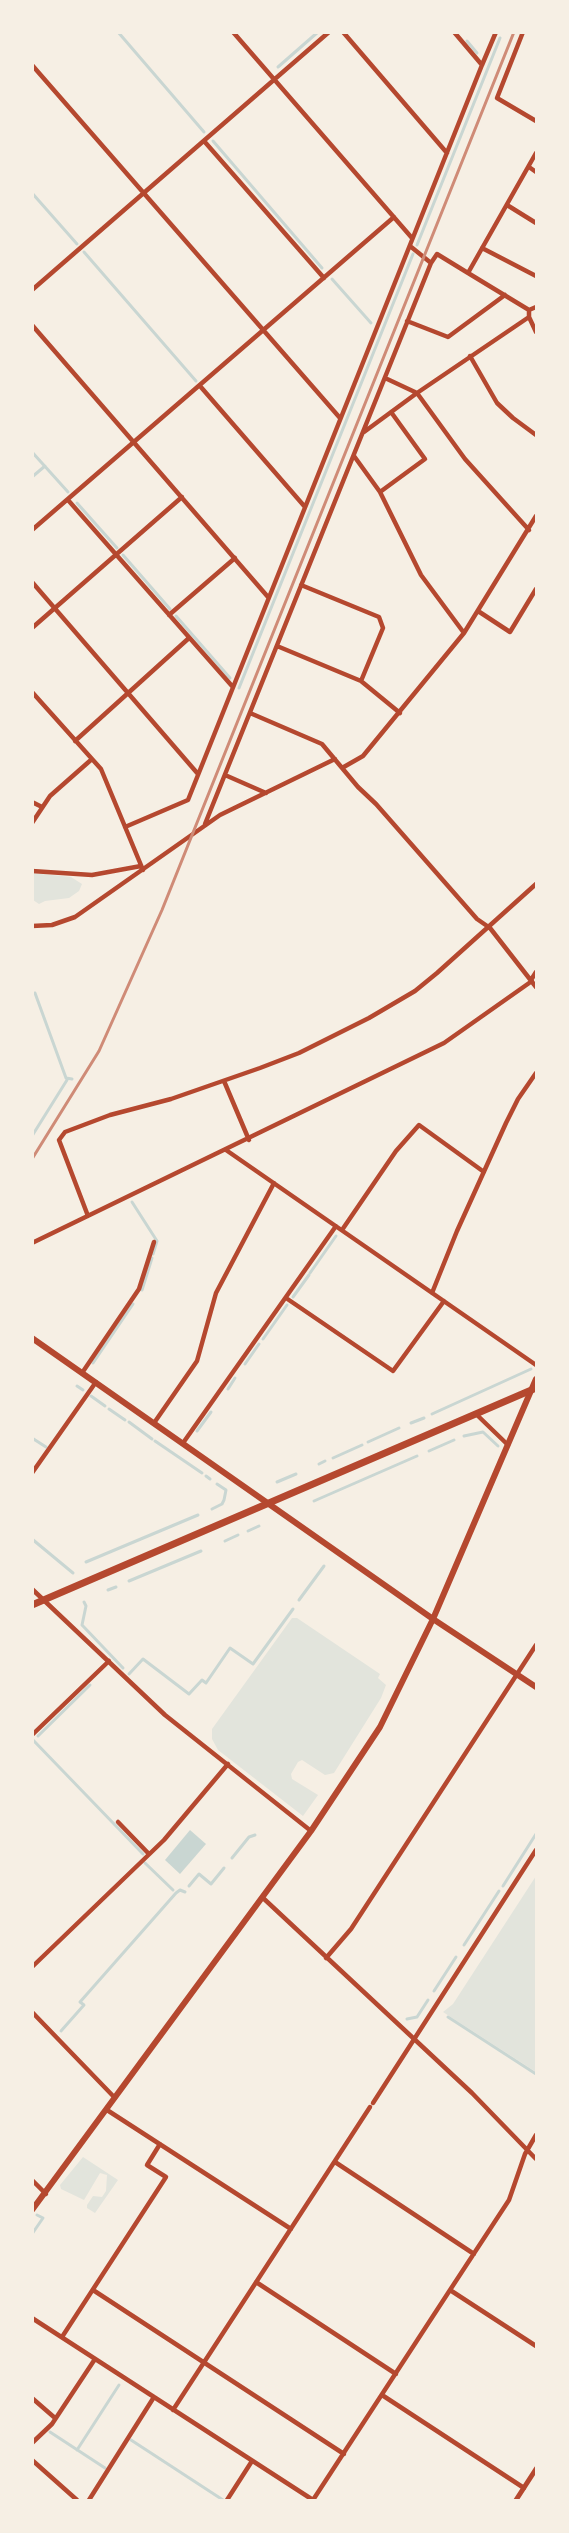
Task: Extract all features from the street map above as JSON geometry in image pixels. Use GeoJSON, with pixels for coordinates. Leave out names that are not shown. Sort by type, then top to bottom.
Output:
{"type":"FeatureCollection","features":[{"type":"Feature","properties":{"kind":"highway"},"geometry":{"type":"LineString","coordinates":[[32,1606],[534,1389]]}},
{"type":"Feature","properties":{"kind":"main road"},"geometry":{"type":"LineString","coordinates":[[32,1338],[433,1618],[536,1687]]}},
{"type":"Feature","properties":{"kind":"main road"},"geometry":{"type":"LineString","coordinates":[[32,2210],[46,2194],[311,1832],[380,1728],[433,1618],[534,1389],[536,1379]]}},
{"type":"Feature","properties":{"kind":"street"},"geometry":{"type":"LineString","coordinates":[[233,32],[412,238]]}},
{"type":"Feature","properties":{"kind":"street"},"geometry":{"type":"LineString","coordinates":[[32,290],[329,32]]}},
{"type":"Feature","properties":{"kind":"street"},"geometry":{"type":"LineString","coordinates":[[343,32],[448,153]]}},
{"type":"Feature","properties":{"kind":"street"},"geometry":{"type":"LineString","coordinates":[[454,32],[482,65]]}},
{"type":"Feature","properties":{"kind":"street"},"geometry":{"type":"LineString","coordinates":[[125,827],[188,800],[232,686],[496,32]]}},
{"type":"Feature","properties":{"kind":"street"},"geometry":{"type":"LineString","coordinates":[[523,32],[497,98],[536,121]]}},
{"type":"Feature","properties":{"kind":"street"},"geometry":{"type":"LineString","coordinates":[[32,65],[340,418]]}},
{"type":"Feature","properties":{"kind":"street"},"geometry":{"type":"LineString","coordinates":[[204,141],[324,278]]}},
{"type":"Feature","properties":{"kind":"street"},"geometry":{"type":"LineString","coordinates":[[468,273],[536,154]]}},
{"type":"Feature","properties":{"kind":"street"},"geometry":{"type":"LineString","coordinates":[[529,167],[536,172]]}},
{"type":"Feature","properties":{"kind":"street"},"geometry":{"type":"LineString","coordinates":[[507,206],[536,223]]}},
{"type":"Feature","properties":{"kind":"street"},"geometry":{"type":"LineString","coordinates":[[32,530],[394,217]]}},
{"type":"Feature","properties":{"kind":"street"},"geometry":{"type":"LineString","coordinates":[[410,246],[431,263]]}},
{"type":"Feature","properties":{"kind":"street"},"geometry":{"type":"LineString","coordinates":[[482,248],[536,276]]}},
{"type":"Feature","properties":{"kind":"street"},"geometry":{"type":"LineString","coordinates":[[32,926],[52,926],[75,918],[142,868],[167,854],[177,843],[201,831],[431,263],[437,254],[529,310]]}},
{"type":"Feature","properties":{"kind":"street"},"geometry":{"type":"LineString","coordinates":[[407,322],[448,337],[504,295]]}},
{"type":"Feature","properties":{"kind":"street"},"geometry":{"type":"LineString","coordinates":[[529,310],[536,307]]}},
{"type":"Feature","properties":{"kind":"street"},"geometry":{"type":"LineString","coordinates":[[529,310],[529,317],[536,332]]}},
{"type":"Feature","properties":{"kind":"street"},"geometry":{"type":"LineString","coordinates":[[363,433],[417,392],[529,317]]}},
{"type":"Feature","properties":{"kind":"street"},"geometry":{"type":"LineString","coordinates":[[32,325],[268,597]]}},
{"type":"Feature","properties":{"kind":"street"},"geometry":{"type":"LineString","coordinates":[[470,356],[498,403],[513,418],[536,435]]}},
{"type":"Feature","properties":{"kind":"street"},"geometry":{"type":"LineString","coordinates":[[385,378],[417,392],[465,459],[529,530]]}},
{"type":"Feature","properties":{"kind":"street"},"geometry":{"type":"LineString","coordinates":[[200,386],[304,507]]}},
{"type":"Feature","properties":{"kind":"street"},"geometry":{"type":"LineString","coordinates":[[380,492],[425,459],[391,412]]}},
{"type":"Feature","properties":{"kind":"street"},"geometry":{"type":"LineString","coordinates":[[354,456],[380,492],[421,575],[464,633]]}},
{"type":"Feature","properties":{"kind":"street"},"geometry":{"type":"LineString","coordinates":[[32,628],[182,497]]}},
{"type":"Feature","properties":{"kind":"street"},"geometry":{"type":"LineString","coordinates":[[68,500],[232,686]]}},
{"type":"Feature","properties":{"kind":"street"},"geometry":{"type":"LineString","coordinates":[[342,768],[363,756],[400,714],[480,613],[536,516]]}},
{"type":"Feature","properties":{"kind":"street"},"geometry":{"type":"LineString","coordinates":[[169,615],[235,558]]}},
{"type":"Feature","properties":{"kind":"street"},"geometry":{"type":"LineString","coordinates":[[32,582],[198,774]]}},
{"type":"Feature","properties":{"kind":"street"},"geometry":{"type":"LineString","coordinates":[[302,585],[379,617],[383,628],[361,681]]}},
{"type":"Feature","properties":{"kind":"street"},"geometry":{"type":"LineString","coordinates":[[480,613],[510,632],[536,589]]}},
{"type":"Feature","properties":{"kind":"street"},"geometry":{"type":"LineString","coordinates":[[76,740],[189,638]]}},
{"type":"Feature","properties":{"kind":"street"},"geometry":{"type":"LineString","coordinates":[[277,646],[361,681],[400,714]]}},
{"type":"Feature","properties":{"kind":"street"},"geometry":{"type":"LineString","coordinates":[[32,692],[101,769],[142,868]]}},
{"type":"Feature","properties":{"kind":"street"},"geometry":{"type":"LineString","coordinates":[[250,713],[322,744],[477,919],[490,928],[536,986]]}},
{"type":"Feature","properties":{"kind":"street"},"geometry":{"type":"LineString","coordinates":[[32,823],[50,796],[92,759]]}},
{"type":"Feature","properties":{"kind":"street"},"geometry":{"type":"LineString","coordinates":[[205,824],[335,759]]}},
{"type":"Feature","properties":{"kind":"street"},"geometry":{"type":"LineString","coordinates":[[225,775],[266,793]]}},
{"type":"Feature","properties":{"kind":"street"},"geometry":{"type":"LineString","coordinates":[[32,802],[42,807]]}},
{"type":"Feature","properties":{"kind":"street"},"geometry":{"type":"LineString","coordinates":[[32,870],[92,876],[142,868]]}},
{"type":"Feature","properties":{"kind":"street"},"geometry":{"type":"LineString","coordinates":[[88,1216],[59,1140],[65,1132],[110,1115],[171,1099],[299,1053],[369,1018],[415,991],[490,928],[536,884]]}},
{"type":"Feature","properties":{"kind":"street"},"geometry":{"type":"LineString","coordinates":[[32,1243],[248,1140],[444,1043],[532,980],[536,972]]}},
{"type":"Feature","properties":{"kind":"street"},"geometry":{"type":"LineString","coordinates":[[432,1293],[457,1231],[518,1099],[536,1073]]}},
{"type":"Feature","properties":{"kind":"street"},"geometry":{"type":"LineString","coordinates":[[224,1081],[248,1140]]}},
{"type":"Feature","properties":{"kind":"street"},"geometry":{"type":"LineString","coordinates":[[342,1230],[396,1151],[419,1126],[484,1172]]}},
{"type":"Feature","properties":{"kind":"street"},"geometry":{"type":"LineString","coordinates":[[226,1150],[536,1365]]}},
{"type":"Feature","properties":{"kind":"street"},"geometry":{"type":"LineString","coordinates":[[154,1423],[197,1361],[216,1293],[274,1183]]}},
{"type":"Feature","properties":{"kind":"street"},"geometry":{"type":"LineString","coordinates":[[184,1443],[336,1226]]}},
{"type":"Feature","properties":{"kind":"street"},"geometry":{"type":"LineString","coordinates":[[82,1373],[139,1289],[154,1242]]}},
{"type":"Feature","properties":{"kind":"street"},"geometry":{"type":"LineString","coordinates":[[286,1298],[393,1371],[444,1300]]}},
{"type":"Feature","properties":{"kind":"street"},"geometry":{"type":"LineString","coordinates":[[32,1473],[96,1382]]}},
{"type":"Feature","properties":{"kind":"street"},"geometry":{"type":"LineString","coordinates":[[476,1414],[508,1445]]}},
{"type":"Feature","properties":{"kind":"street"},"geometry":{"type":"LineString","coordinates":[[32,1589],[165,1715],[311,1832]]}},
{"type":"Feature","properties":{"kind":"street"},"geometry":{"type":"LineString","coordinates":[[326,1958],[352,1929],[536,1645]]}},
{"type":"Feature","properties":{"kind":"street"},"geometry":{"type":"LineString","coordinates":[[32,1735],[109,1661]]}},
{"type":"Feature","properties":{"kind":"street"},"geometry":{"type":"LineString","coordinates":[[32,1967],[164,1840],[228,1764]]}},
{"type":"Feature","properties":{"kind":"street"},"geometry":{"type":"LineString","coordinates":[[118,1822],[149,1854]]}},
{"type":"Feature","properties":{"kind":"street"},"geometry":{"type":"LineString","coordinates":[[173,2410],[536,1850]]}},
{"type":"Feature","properties":{"kind":"street"},"geometry":{"type":"LineString","coordinates":[[262,1897],[472,2093],[536,2159]]}},
{"type":"Feature","properties":{"kind":"street"},"geometry":{"type":"LineString","coordinates":[[32,2012],[115,2098]]}},
{"type":"Feature","properties":{"kind":"street"},"geometry":{"type":"LineString","coordinates":[[107,2110],[291,2229]]}},
{"type":"Feature","properties":{"kind":"street"},"geometry":{"type":"LineString","coordinates":[[32,2318],[313,2500],[509,2200],[525,2154],[536,2135]]}},
{"type":"Feature","properties":{"kind":"street"},"geometry":{"type":"LineString","coordinates":[[62,2337],[166,2177],[147,2164],[160,2144]]}},
{"type":"Feature","properties":{"kind":"street"},"geometry":{"type":"LineString","coordinates":[[335,2162],[474,2254]]}},
{"type":"Feature","properties":{"kind":"street"},"geometry":{"type":"LineString","coordinates":[[32,2180],[46,2194]]}},
{"type":"Feature","properties":{"kind":"street"},"geometry":{"type":"LineString","coordinates":[[256,2282],[396,2374]]}},
{"type":"Feature","properties":{"kind":"street"},"geometry":{"type":"LineString","coordinates":[[93,2290],[344,2454]]}},
{"type":"Feature","properties":{"kind":"street"},"geometry":{"type":"LineString","coordinates":[[450,2290],[536,2346]]}},
{"type":"Feature","properties":{"kind":"street"},"geometry":{"type":"LineString","coordinates":[[32,2443],[55,2418],[95,2358]]}},
{"type":"Feature","properties":{"kind":"street"},"geometry":{"type":"LineString","coordinates":[[382,2395],[524,2488]]}},
{"type":"Feature","properties":{"kind":"street"},"geometry":{"type":"LineString","coordinates":[[89,2500],[154,2397]]}},
{"type":"Feature","properties":{"kind":"street"},"geometry":{"type":"LineString","coordinates":[[32,2398],[55,2418]]}},
{"type":"Feature","properties":{"kind":"street"},"geometry":{"type":"LineString","coordinates":[[32,2460],[77,2500]]}},
{"type":"Feature","properties":{"kind":"street"},"geometry":{"type":"LineString","coordinates":[[227,2500],[252,2461]]}},
{"type":"Feature","properties":{"kind":"street"},"geometry":{"type":"LineString","coordinates":[[516,2500],[536,2469]]}},
{"type":"Feature","properties":{"kind":"shaded area"},"geometry":{"type":"Polygon","coordinates":[[[32,873],[71,877],[82,884],[79,891],[69,898],[45,901],[39,904],[33,900],[32,873]]]}},
{"type":"Feature","properties":{"kind":"shaded area"},"geometry":{"type":"Polygon","coordinates":[[[292,1618],[297,1618],[380,1674],[378,1678],[386,1685],[381,1698],[334,1773],[325,1775],[302,1760],[298,1762],[291,1774],[292,1779],[318,1795],[303,1816],[218,1750],[212,1739],[212,1729],[292,1618]]]}},
{"type":"Feature","properties":{"kind":"shaded area"},"geometry":{"type":"Polygon","coordinates":[[[190,1830],[206,1844],[180,1874],[165,1860],[190,1830]]]}},
{"type":"Feature","properties":{"kind":"shaded area"},"geometry":{"type":"Polygon","coordinates":[[[536,1876],[536,2072],[443,2012],[453,2004],[536,1876]]]}},
{"type":"Feature","properties":{"kind":"shaded area"},"geometry":{"type":"Polygon","coordinates":[[[83,2157],[118,2180],[95,2213],[87,2208],[87,2205],[93,2196],[102,2197],[106,2191],[107,2175],[100,2173],[84,2200],[61,2189],[60,2185],[83,2157]]]}},
{"type":"Feature","properties":{"kind":"waterway"},"geometry":{"type":"LineString","coordinates":[[118,32],[204,132]]}},
{"type":"Feature","properties":{"kind":"waterway"},"geometry":{"type":"LineString","coordinates":[[278,67],[318,32]]}},
{"type":"Feature","properties":{"kind":"waterway"},"geometry":{"type":"LineString","coordinates":[[417,245],[500,38]]}},
{"type":"Feature","properties":{"kind":"waterway"},"geometry":{"type":"LineString","coordinates":[[467,41],[477,53]]}},
{"type":"Feature","properties":{"kind":"waterway"},"geometry":{"type":"LineString","coordinates":[[213,141],[322,268]]}},
{"type":"Feature","properties":{"kind":"waterway"},"geometry":{"type":"LineString","coordinates":[[32,193],[77,244]]}},
{"type":"Feature","properties":{"kind":"waterway"},"geometry":{"type":"LineString","coordinates":[[84,252],[196,381]]}},
{"type":"Feature","properties":{"kind":"waterway"},"geometry":{"type":"LineString","coordinates":[[239,688],[413,254]]}},
{"type":"Feature","properties":{"kind":"waterway"},"geometry":{"type":"LineString","coordinates":[[332,279],[371,323]]}},
{"type":"Feature","properties":{"kind":"waterway"},"geometry":{"type":"LineString","coordinates":[[32,452],[68,492]]}},
{"type":"Feature","properties":{"kind":"waterway"},"geometry":{"type":"LineString","coordinates":[[32,477],[45,466]]}},
{"type":"Feature","properties":{"kind":"waterway"},"geometry":{"type":"LineString","coordinates":[[77,503],[117,548]]}},
{"type":"Feature","properties":{"kind":"waterway"},"geometry":{"type":"LineString","coordinates":[[123,555],[170,609]]}},
{"type":"Feature","properties":{"kind":"waterway"},"geometry":{"type":"LineString","coordinates":[[176,616],[230,678]]}},
{"type":"Feature","properties":{"kind":"waterway"},"geometry":{"type":"LineString","coordinates":[[35,993],[66,1078],[72,1079]]}},
{"type":"Feature","properties":{"kind":"waterway"},"geometry":{"type":"LineString","coordinates":[[32,1136],[67,1080]]}},
{"type":"Feature","properties":{"kind":"waterway"},"geometry":{"type":"LineString","coordinates":[[132,1202],[157,1241],[153,1254]]}},
{"type":"Feature","properties":{"kind":"waterway"},"geometry":{"type":"LineString","coordinates":[[310,1273],[336,1236]]}},
{"type":"Feature","properties":{"kind":"waterway"},"geometry":{"type":"LineString","coordinates":[[142,1290],[152,1258]]}},
{"type":"Feature","properties":{"kind":"waterway"},"geometry":{"type":"LineString","coordinates":[[293,1297],[309,1275]]}},
{"type":"Feature","properties":{"kind":"waterway"},"geometry":{"type":"LineString","coordinates":[[93,1363],[133,1304]]}},
{"type":"Feature","properties":{"kind":"waterway"},"geometry":{"type":"LineString","coordinates":[[263,1339],[287,1305]]}},
{"type":"Feature","properties":{"kind":"waterway"},"geometry":{"type":"LineString","coordinates":[[245,1364],[259,1344]]}},
{"type":"Feature","properties":{"kind":"waterway"},"geometry":{"type":"LineString","coordinates":[[432,1414],[531,1369]]}},
{"type":"Feature","properties":{"kind":"waterway"},"geometry":{"type":"LineString","coordinates":[[228,1389],[235,1378]]}},
{"type":"Feature","properties":{"kind":"waterway"},"geometry":{"type":"LineString","coordinates":[[77,1386],[83,1390]]}},
{"type":"Feature","properties":{"kind":"waterway"},"geometry":{"type":"LineString","coordinates":[[91,1396],[105,1406]]}},
{"type":"Feature","properties":{"kind":"waterway"},"geometry":{"type":"LineString","coordinates":[[109,1409],[125,1420]]}},
{"type":"Feature","properties":{"kind":"waterway"},"geometry":{"type":"LineString","coordinates":[[197,1431],[211,1412]]}},
{"type":"Feature","properties":{"kind":"waterway"},"geometry":{"type":"LineString","coordinates":[[411,1423],[424,1418]]}},
{"type":"Feature","properties":{"kind":"waterway"},"geometry":{"type":"LineString","coordinates":[[129,1422],[152,1439]]}},
{"type":"Feature","properties":{"kind":"waterway"},"geometry":{"type":"LineString","coordinates":[[368,1442],[399,1428]]}},
{"type":"Feature","properties":{"kind":"waterway"},"geometry":{"type":"LineString","coordinates":[[464,1436],[483,1432],[498,1446]]}},
{"type":"Feature","properties":{"kind":"waterway"},"geometry":{"type":"LineString","coordinates":[[32,1438],[46,1447]]}},
{"type":"Feature","properties":{"kind":"waterway"},"geometry":{"type":"LineString","coordinates":[[429,1451],[454,1440]]}},
{"type":"Feature","properties":{"kind":"waterway"},"geometry":{"type":"LineString","coordinates":[[155,1441],[202,1473]]}},
{"type":"Feature","properties":{"kind":"waterway"},"geometry":{"type":"LineString","coordinates":[[333,1458],[362,1445]]}},
{"type":"Feature","properties":{"kind":"waterway"},"geometry":{"type":"LineString","coordinates":[[314,1501],[417,1456]]}},
{"type":"Feature","properties":{"kind":"waterway"},"geometry":{"type":"LineString","coordinates":[[319,1464],[325,1461]]}},
{"type":"Feature","properties":{"kind":"waterway"},"geometry":{"type":"LineString","coordinates":[[277,1482],[296,1474]]}},
{"type":"Feature","properties":{"kind":"waterway"},"geometry":{"type":"LineString","coordinates":[[206,1476],[210,1479]]}},
{"type":"Feature","properties":{"kind":"waterway"},"geometry":{"type":"LineString","coordinates":[[212,1509],[222,1504],[224,1500],[226,1490],[217,1484]]}},
{"type":"Feature","properties":{"kind":"waterway"},"geometry":{"type":"LineString","coordinates":[[86,1562],[198,1515]]}},
{"type":"Feature","properties":{"kind":"waterway"},"geometry":{"type":"LineString","coordinates":[[248,1531],[259,1526]]}},
{"type":"Feature","properties":{"kind":"waterway"},"geometry":{"type":"LineString","coordinates":[[225,1541],[238,1535]]}},
{"type":"Feature","properties":{"kind":"waterway"},"geometry":{"type":"LineString","coordinates":[[32,1539],[73,1573]]}},
{"type":"Feature","properties":{"kind":"waterway"},"geometry":{"type":"LineString","coordinates":[[129,1581],[201,1551]]}},
{"type":"Feature","properties":{"kind":"waterway"},"geometry":{"type":"LineString","coordinates":[[299,1600],[324,1566]]}},
{"type":"Feature","properties":{"kind":"waterway"},"geometry":{"type":"LineString","coordinates":[[108,1590],[116,1587]]}},
{"type":"Feature","properties":{"kind":"waterway"},"geometry":{"type":"LineString","coordinates":[[84,1602],[86,1606],[82,1625],[123,1668]]}},
{"type":"Feature","properties":{"kind":"waterway"},"geometry":{"type":"LineString","coordinates":[[129,1674],[143,1659],[189,1694],[202,1680],[206,1683],[230,1648],[253,1664],[293,1609]]}},
{"type":"Feature","properties":{"kind":"waterway"},"geometry":{"type":"LineString","coordinates":[[38,1736],[90,1685]]}},
{"type":"Feature","properties":{"kind":"waterway"},"geometry":{"type":"LineString","coordinates":[[33,1740],[143,1854]]}},
{"type":"Feature","properties":{"kind":"waterway"},"geometry":{"type":"LineString","coordinates":[[503,1886],[536,1834]]}},
{"type":"Feature","properties":{"kind":"waterway"},"geometry":{"type":"LineString","coordinates":[[232,1858],[249,1837],[255,1835]]}},
{"type":"Feature","properties":{"kind":"waterway"},"geometry":{"type":"LineString","coordinates":[[145,1863],[173,1890]]}},
{"type":"Feature","properties":{"kind":"waterway"},"geometry":{"type":"LineString","coordinates":[[189,1886],[199,1874],[211,1884],[224,1868]]}},
{"type":"Feature","properties":{"kind":"waterway"},"geometry":{"type":"LineString","coordinates":[[61,2031],[84,2005],[80,2002],[176,1893],[180,1890],[185,1892]]}},
{"type":"Feature","properties":{"kind":"waterway"},"geometry":{"type":"LineString","coordinates":[[464,1945],[499,1891]]}},
{"type":"Feature","properties":{"kind":"waterway"},"geometry":{"type":"LineString","coordinates":[[434,1991],[456,1957]]}},
{"type":"Feature","properties":{"kind":"waterway"},"geometry":{"type":"LineString","coordinates":[[407,2019],[417,2017],[428,2000]]}},
{"type":"Feature","properties":{"kind":"waterway"},"geometry":{"type":"LineString","coordinates":[[448,2017],[536,2074]]}},
{"type":"Feature","properties":{"kind":"waterway"},"geometry":{"type":"LineString","coordinates":[[32,2234],[43,2218],[37,2215]]}},
{"type":"Feature","properties":{"kind":"waterway"},"geometry":{"type":"LineString","coordinates":[[77,2450],[119,2385]]}},
{"type":"Feature","properties":{"kind":"waterway"},"geometry":{"type":"LineString","coordinates":[[50,2432],[105,2468]]}},
{"type":"Feature","properties":{"kind":"waterway"},"geometry":{"type":"LineString","coordinates":[[131,2440],[223,2500]]}},
{"type":"Feature","properties":{"kind":"railway"},"geometry":{"type":"LineString","coordinates":[[32,1159],[99,1051],[162,910],[514,32]]}}]}
